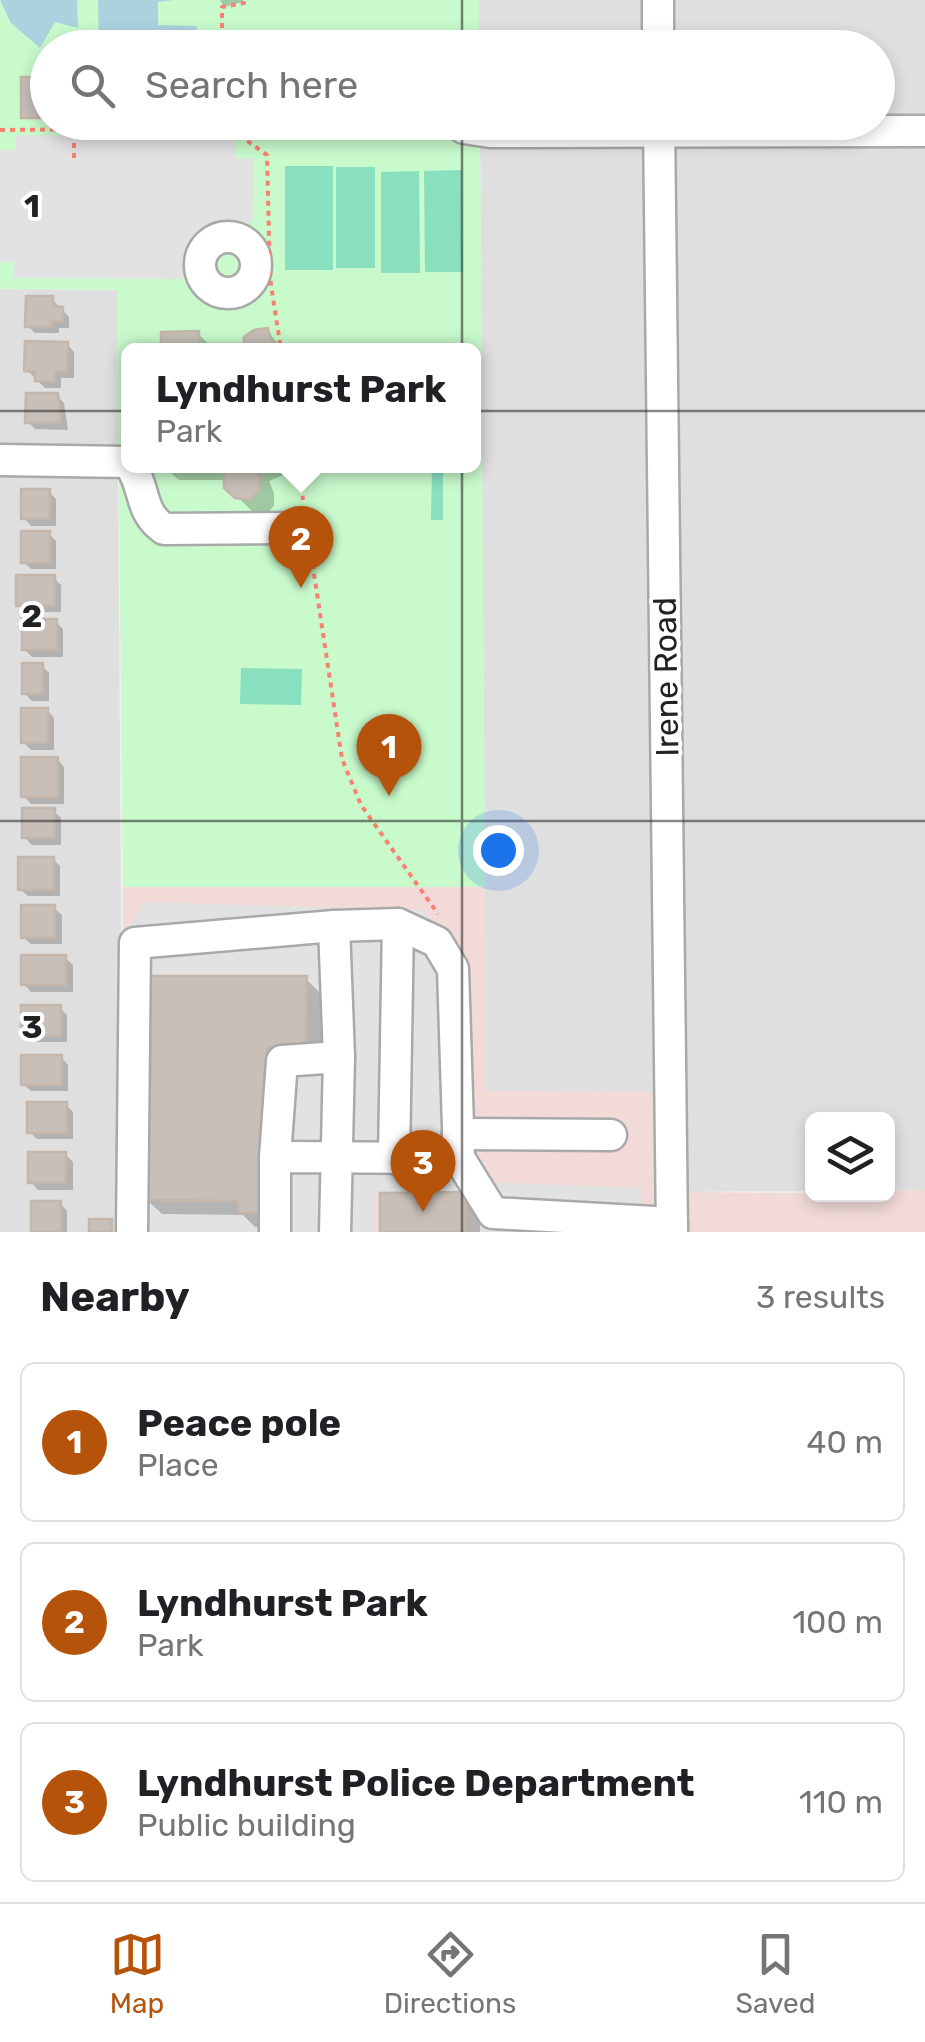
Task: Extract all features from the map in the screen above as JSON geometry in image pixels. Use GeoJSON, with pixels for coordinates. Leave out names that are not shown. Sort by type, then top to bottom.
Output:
{"type":"FeatureCollection","features":[{"type":"Feature","properties":{"kind":"street"},"geometry":{"type":"LineString","coordinates":[[658,0],[658,30]]}},
{"type":"Feature","properties":{"kind":"street"},"geometry":{"type":"LineString","coordinates":[[895,131],[925,131]]}},
{"type":"Feature","properties":{"kind":"street","name":"Irene Road"},"geometry":{"type":"LineString","coordinates":[[659,140],[672,1228]]}},
{"type":"Feature","properties":{"kind":"street"},"geometry":{"type":"LineString","coordinates":[[0,460],[121,463]]}},
{"type":"Feature","properties":{"kind":"street"},"geometry":{"type":"LineString","coordinates":[[135,473],[148,516],[164,528],[307,528]]}},
{"type":"Feature","properties":{"kind":"street"},"geometry":{"type":"LineString","coordinates":[[132,1232],[135,943],[398,924],[437,942],[453,969],[459,1146],[494,1213],[672,1228]]}},
{"type":"Feature","properties":{"kind":"street"},"geometry":{"type":"LineString","coordinates":[[394,1158],[398,924]]}},
{"type":"Feature","properties":{"kind":"street"},"geometry":{"type":"LineString","coordinates":[[334,926],[339,1057],[335,1232]]}},
{"type":"Feature","properties":{"kind":"street"},"geometry":{"type":"LineString","coordinates":[[275,1232],[275,1156],[282,1062],[339,1057]]}},
{"type":"Feature","properties":{"kind":"street"},"geometry":{"type":"LineString","coordinates":[[275,1156],[394,1158],[459,1146],[611,1136]]}},
{"type":"Feature","properties":{"kind":"path"},"geometry":{"type":"LineString","coordinates":[[222,30],[222,8],[244,0]]}},
{"type":"Feature","properties":{"kind":"path"},"geometry":{"type":"LineString","coordinates":[[0,130],[30,128]]}},
{"type":"Feature","properties":{"kind":"path"},"geometry":{"type":"LineString","coordinates":[[74,140],[74,161]]}},
{"type":"Feature","properties":{"kind":"path"},"geometry":{"type":"LineString","coordinates":[[247,140],[267,154],[270,278],[279,343]]}},
{"type":"Feature","properties":{"kind":"path"},"geometry":{"type":"LineString","coordinates":[[299,473],[342,758],[361,805],[447,926]]}},
{"type":"Feature","properties":{"kind":"shaded area"},"geometry":{"type":"Polygon","coordinates":[[[479,0],[925,0],[925,1190],[895,1191],[895,1112],[805,1112],[805,1191],[671,1192],[670,1092],[486,1091],[480,140],[895,140],[895,30],[479,30],[479,0]]]}},
{"type":"Feature","properties":{"kind":"shaded area"},"geometry":{"type":"Polygon","coordinates":[[[16,135],[30,135],[30,140],[235,140],[235,158],[254,158],[253,221],[184,256],[183,279],[14,278],[14,262],[0,262],[0,150],[16,150],[16,135]]]}},
{"type":"Feature","properties":{"kind":"shaded area"},"geometry":{"type":"Polygon","coordinates":[[[0,289],[117,290],[123,1232],[0,1232],[0,289]]]}},
{"type":"Feature","properties":{"kind":"shaded area"},"geometry":{"type":"Polygon","coordinates":[[[123,887],[485,887],[486,1091],[670,1092],[672,1192],[805,1193],[805,1202],[895,1202],[895,1191],[925,1190],[925,1232],[123,1232],[123,887]]]}},
{"type":"Feature","properties":{"kind":"shaded area"},"geometry":{"type":"Polygon","coordinates":[[[145,902],[424,910],[457,950],[463,1127],[482,1182],[640,1188],[643,1206],[630,1232],[465,1232],[465,1192],[375,1193],[373,1232],[118,1232],[116,949],[145,902]]]}},
{"type":"Feature","properties":{"kind":"green space"},"geometry":{"type":"Polygon","coordinates":[[[0,0],[479,0],[479,30],[30,30],[30,140],[480,140],[485,887],[123,887],[117,290],[0,289],[0,0]]]}},
{"type":"Feature","properties":{"kind":"green space"},"geometry":{"type":"Polygon","coordinates":[[[285,166],[333,166],[333,270],[285,270],[285,166]]]}},
{"type":"Feature","properties":{"kind":"green space"},"geometry":{"type":"Polygon","coordinates":[[[336,167],[375,167],[375,268],[336,268],[336,167]]]}},
{"type":"Feature","properties":{"kind":"green space"},"geometry":{"type":"Polygon","coordinates":[[[462,170],[463,272],[425,272],[424,171],[462,170]]]}},
{"type":"Feature","properties":{"kind":"green space"},"geometry":{"type":"Polygon","coordinates":[[[419,171],[420,273],[381,273],[381,172],[419,171]]]}},
{"type":"Feature","properties":{"kind":"green space"},"geometry":{"type":"Polygon","coordinates":[[[432,473],[443,473],[443,520],[431,520],[432,473]]]}},
{"type":"Feature","properties":{"kind":"green space"},"geometry":{"type":"Polygon","coordinates":[[[241,668],[302,669],[301,705],[240,704],[241,668]]]}},
{"type":"Feature","properties":{"kind":"water"},"geometry":{"type":"Polygon","coordinates":[[[0,0],[77,0],[78,28],[55,22],[50,30],[30,30],[30,39],[11,23],[0,0]]]}},
{"type":"Feature","properties":{"kind":"water"},"geometry":{"type":"Polygon","coordinates":[[[98,0],[173,0],[158,2],[158,25],[197,26],[197,30],[99,30],[98,0]]]}},
{"type":"Feature","properties":{"kind":"building"},"geometry":{"type":"Polygon","coordinates":[[[21,77],[30,77],[30,118],[21,118],[21,77]]]}},
{"type":"Feature","properties":{"kind":"building"},"geometry":{"type":"Polygon","coordinates":[[[26,296],[53,296],[53,306],[63,307],[63,322],[52,322],[52,327],[25,327],[26,296]]]}},
{"type":"Feature","properties":{"kind":"building"},"geometry":{"type":"Polygon","coordinates":[[[268,328],[272,343],[244,343],[244,337],[254,330],[268,328]]]}},
{"type":"Feature","properties":{"kind":"building"},"geometry":{"type":"Polygon","coordinates":[[[199,331],[199,343],[161,343],[161,332],[199,331]]]}},
{"type":"Feature","properties":{"kind":"building"},"geometry":{"type":"Polygon","coordinates":[[[25,341],[68,342],[67,372],[55,371],[55,382],[35,381],[35,372],[24,371],[25,341]]]}},
{"type":"Feature","properties":{"kind":"building"},"geometry":{"type":"Polygon","coordinates":[[[26,393],[58,393],[61,423],[25,423],[26,393]]]}},
{"type":"Feature","properties":{"kind":"building"},"geometry":{"type":"Polygon","coordinates":[[[224,473],[260,476],[259,490],[250,500],[235,498],[224,488],[224,473]]]}},
{"type":"Feature","properties":{"kind":"building"},"geometry":{"type":"Polygon","coordinates":[[[21,489],[50,489],[50,519],[21,519],[21,489]]]}},
{"type":"Feature","properties":{"kind":"building"},"geometry":{"type":"Polygon","coordinates":[[[21,531],[50,531],[50,563],[21,563],[21,531]]]}},
{"type":"Feature","properties":{"kind":"building"},"geometry":{"type":"Polygon","coordinates":[[[16,575],[55,575],[55,606],[16,606],[16,575]]]}},
{"type":"Feature","properties":{"kind":"building"},"geometry":{"type":"Polygon","coordinates":[[[22,619],[57,619],[57,650],[22,650],[22,619]]]}},
{"type":"Feature","properties":{"kind":"building"},"geometry":{"type":"Polygon","coordinates":[[[22,663],[43,663],[43,694],[22,694],[22,663]]]}},
{"type":"Feature","properties":{"kind":"building"},"geometry":{"type":"Polygon","coordinates":[[[21,708],[48,708],[48,743],[21,743],[21,708]]]}},
{"type":"Feature","properties":{"kind":"building"},"geometry":{"type":"Polygon","coordinates":[[[21,757],[58,757],[58,797],[21,797],[21,757]]]}},
{"type":"Feature","properties":{"kind":"building"},"geometry":{"type":"Polygon","coordinates":[[[22,808],[55,808],[55,838],[22,838],[22,808]]]}},
{"type":"Feature","properties":{"kind":"building"},"geometry":{"type":"Polygon","coordinates":[[[18,857],[54,857],[54,890],[18,890],[18,857]]]}},
{"type":"Feature","properties":{"kind":"building"},"geometry":{"type":"Polygon","coordinates":[[[21,905],[55,905],[55,938],[21,938],[21,905]]]}},
{"type":"Feature","properties":{"kind":"building"},"geometry":{"type":"Polygon","coordinates":[[[21,955],[66,955],[66,985],[21,985],[21,955]]]}},
{"type":"Feature","properties":{"kind":"building"},"geometry":{"type":"Polygon","coordinates":[[[145,976],[307,976],[306,1047],[267,1047],[266,1213],[238,1213],[238,1201],[144,1200],[145,976]]]}},
{"type":"Feature","properties":{"kind":"building"},"geometry":{"type":"Polygon","coordinates":[[[21,1005],[61,1005],[61,1036],[21,1036],[21,1005]]]}},
{"type":"Feature","properties":{"kind":"building"},"geometry":{"type":"Polygon","coordinates":[[[21,1055],[62,1055],[62,1085],[21,1085],[21,1055]]]}},
{"type":"Feature","properties":{"kind":"building"},"geometry":{"type":"Polygon","coordinates":[[[27,1102],[67,1102],[67,1133],[27,1133],[27,1102]]]}},
{"type":"Feature","properties":{"kind":"building"},"geometry":{"type":"Polygon","coordinates":[[[28,1152],[66,1152],[66,1183],[28,1183],[28,1152]]]}},
{"type":"Feature","properties":{"kind":"building"},"geometry":{"type":"Polygon","coordinates":[[[466,1192],[465,1232],[380,1232],[380,1193],[466,1192]]]}},
{"type":"Feature","properties":{"kind":"building"},"geometry":{"type":"Polygon","coordinates":[[[31,1201],[61,1201],[61,1232],[31,1232],[31,1201]]]}},
{"type":"Feature","properties":{"kind":"building"},"geometry":{"type":"Polygon","coordinates":[[[89,1219],[112,1219],[112,1232],[89,1232],[89,1219]]]}},
{"type":"Feature","properties":{"kind":"place","name":"Lyndhurst Park"},"geometry":{"type":"Point","coordinates":[301,588]}},
{"type":"Feature","properties":{"kind":"place","name":"Peace pole"},"geometry":{"type":"Point","coordinates":[389,796]}},
{"type":"Feature","properties":{"kind":"place","name":"Lyndhurst Police Department"},"geometry":{"type":"Point","coordinates":[423,1212]}}]}
